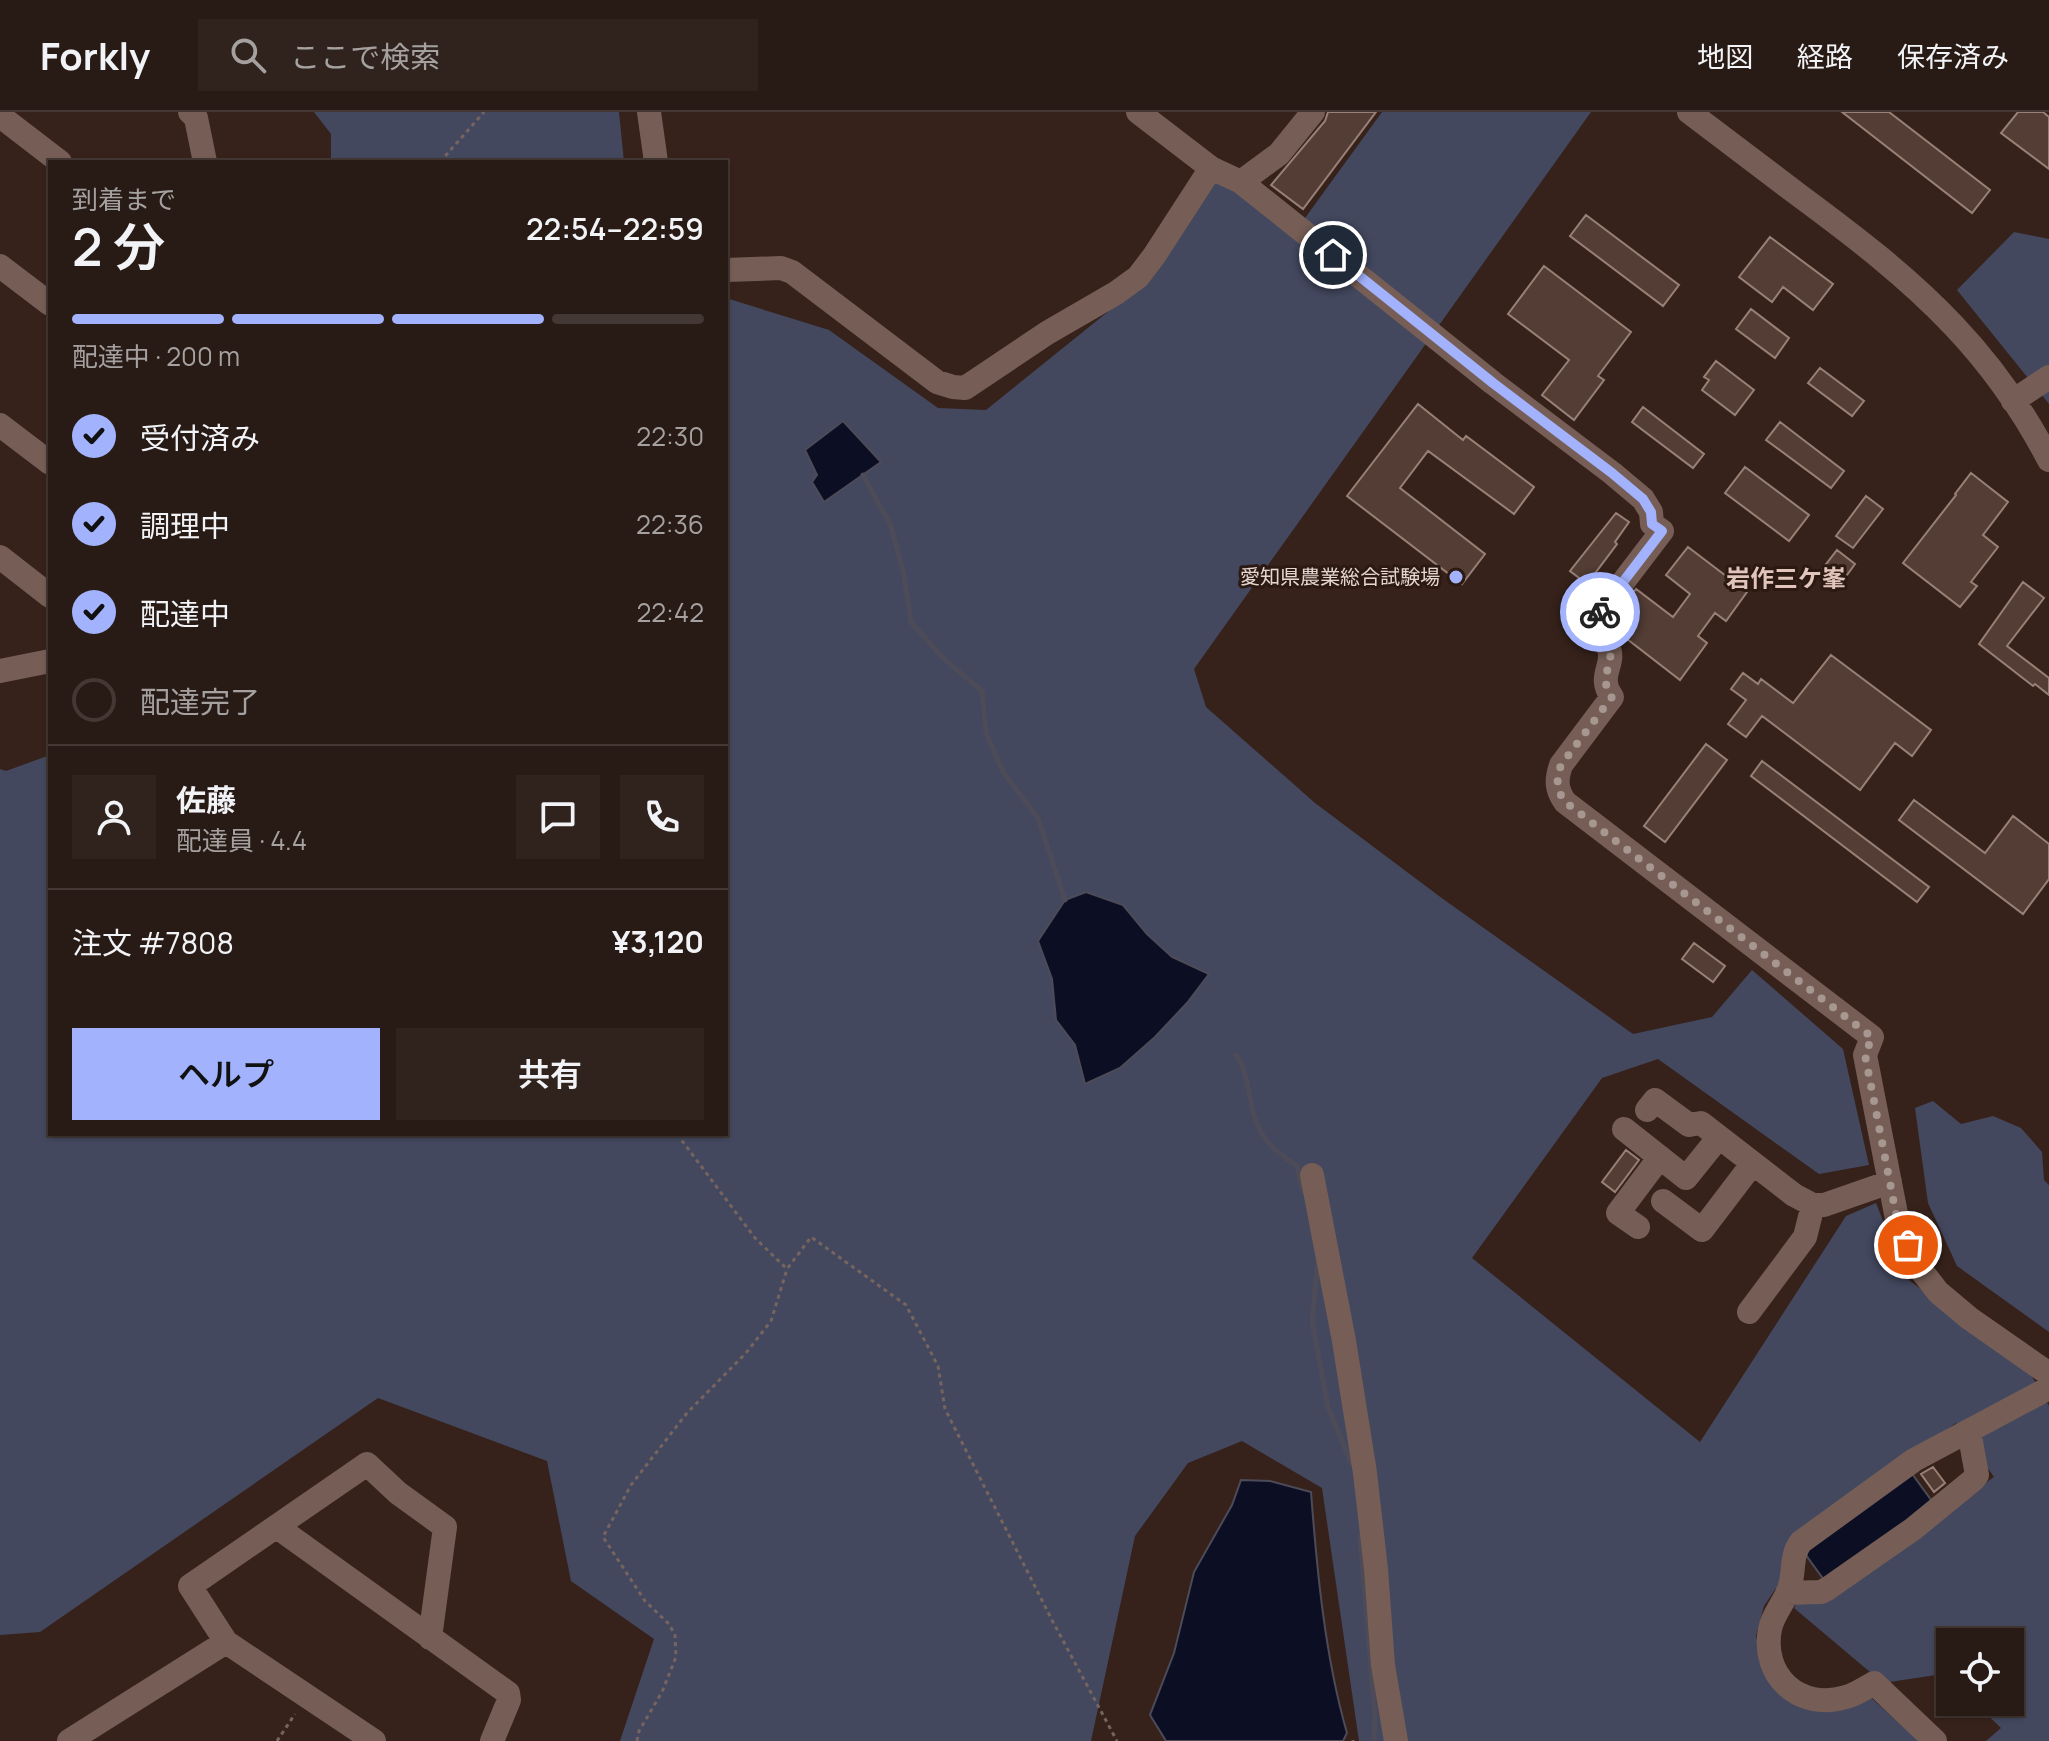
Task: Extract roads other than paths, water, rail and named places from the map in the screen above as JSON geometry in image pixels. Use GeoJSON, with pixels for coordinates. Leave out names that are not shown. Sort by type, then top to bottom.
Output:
{"type":"FeatureCollection","features":[{"type":"Feature","properties":{"kind":"street"},"geometry":{"type":"LineString","coordinates":[[190,112],[196,118],[205,160]]}},
{"type":"Feature","properties":{"kind":"street"},"geometry":{"type":"LineString","coordinates":[[649,112],[656,160]]}},
{"type":"Feature","properties":{"kind":"street"},"geometry":{"type":"LineString","coordinates":[[1138,112],[1211,168],[1241,182],[1643,499],[1651,512],[1652,524],[1662,531],[1588,628],[1607,644],[1611,655],[1605,681],[1612,697],[1561,765],[1556,786],[1565,802],[1872,1037],[1865,1055],[1898,1224],[1917,1265],[1938,1292],[1969,1318],[2049,1374]]}},
{"type":"Feature","properties":{"kind":"street"},"geometry":{"type":"LineString","coordinates":[[1241,182],[1279,154],[1313,112]]}},
{"type":"Feature","properties":{"kind":"street"},"geometry":{"type":"LineString","coordinates":[[1689,112],[1846,230],[1929,301],[1955,327],[2013,401],[2049,460]]}},
{"type":"Feature","properties":{"kind":"street"},"geometry":{"type":"LineString","coordinates":[[0,116],[57,160]]}},
{"type":"Feature","properties":{"kind":"street"},"geometry":{"type":"LineString","coordinates":[[728,270],[781,268],[792,272],[937,382],[965,388],[1138,277],[1211,168]]}},
{"type":"Feature","properties":{"kind":"street"},"geometry":{"type":"LineString","coordinates":[[0,266],[48,302]]}},
{"type":"Feature","properties":{"kind":"street"},"geometry":{"type":"LineString","coordinates":[[2013,401],[2049,377]]}},
{"type":"Feature","properties":{"kind":"street"},"geometry":{"type":"LineString","coordinates":[[0,425],[48,461]]}},
{"type":"Feature","properties":{"kind":"street"},"geometry":{"type":"LineString","coordinates":[[0,557],[48,594]]}},
{"type":"Feature","properties":{"kind":"street"},"geometry":{"type":"LineString","coordinates":[[0,671],[48,661]]}},
{"type":"Feature","properties":{"kind":"street"},"geometry":{"type":"LineString","coordinates":[[1647,1110],[1655,1100],[1689,1125],[1701,1123],[1794,1195],[1813,1205],[1824,1205],[1890,1182]]}},
{"type":"Feature","properties":{"kind":"street"},"geometry":{"type":"LineString","coordinates":[[1624,1129],[1686,1178],[1719,1137]]}},
{"type":"Feature","properties":{"kind":"street"},"geometry":{"type":"LineString","coordinates":[[1638,1227],[1618,1213],[1660,1157]]}},
{"type":"Feature","properties":{"kind":"street"},"geometry":{"type":"LineString","coordinates":[[1663,1201],[1702,1230],[1753,1163]]}},
{"type":"Feature","properties":{"kind":"street"},"geometry":{"type":"LineString","coordinates":[[1312,1175],[1344,1341],[1365,1473],[1383,1665],[1396,1741]]}},
{"type":"Feature","properties":{"kind":"street"},"geometry":{"type":"LineString","coordinates":[[1749,1312],[1805,1237],[1813,1205]]}},
{"type":"Feature","properties":{"kind":"street"},"geometry":{"type":"LineString","coordinates":[[1935,1741],[1874,1683],[1846,1697],[1822,1700],[1793,1691],[1778,1678],[1771,1664],[1770,1630],[1792,1578],[1795,1550],[1801,1542],[1914,1460],[2049,1388]]}},
{"type":"Feature","properties":{"kind":"street"},"geometry":{"type":"LineString","coordinates":[[1787,1593],[1827,1589],[1913,1529],[1973,1480],[1977,1475],[1969,1431]]}},
{"type":"Feature","properties":{"kind":"street"},"geometry":{"type":"LineString","coordinates":[[374,1741],[226,1642],[190,1586],[367,1464],[398,1493],[445,1527],[430,1638]]}},
{"type":"Feature","properties":{"kind":"street"},"geometry":{"type":"LineString","coordinates":[[277,1527],[508,1693],[509,1700],[492,1741]]}},
{"type":"Feature","properties":{"kind":"street"},"geometry":{"type":"LineString","coordinates":[[69,1741],[226,1642]]}},
{"type":"Feature","properties":{"kind":"waterway"},"geometry":{"type":"LineString","coordinates":[[863,475],[891,526],[904,575],[911,622],[942,657],[982,691],[986,733],[1003,772],[1038,818],[1065,900]]}},
{"type":"Feature","properties":{"kind":"waterway"},"geometry":{"type":"LineString","coordinates":[[1236,1055],[1245,1073],[1253,1113],[1261,1132],[1272,1147],[1297,1166],[1304,1192]]}},
{"type":"Feature","properties":{"kind":"waterway"},"geometry":{"type":"LineString","coordinates":[[1318,1259],[1312,1321],[1328,1407],[1351,1463]]}},
{"type":"Feature","properties":{"kind":"waterway"},"geometry":{"type":"LineString","coordinates":[[1360,1536],[1375,1716],[1374,1741]]}},
{"type":"Feature","properties":{"kind":"place","name":"愛知県農業総合試験場"},"geometry":{"type":"Point","coordinates":[1456,577]}},
{"type":"Feature","properties":{"kind":"district","name":"岩作三ケ峯"},"geometry":{"type":"Point","coordinates":[1786,579]}}]}
